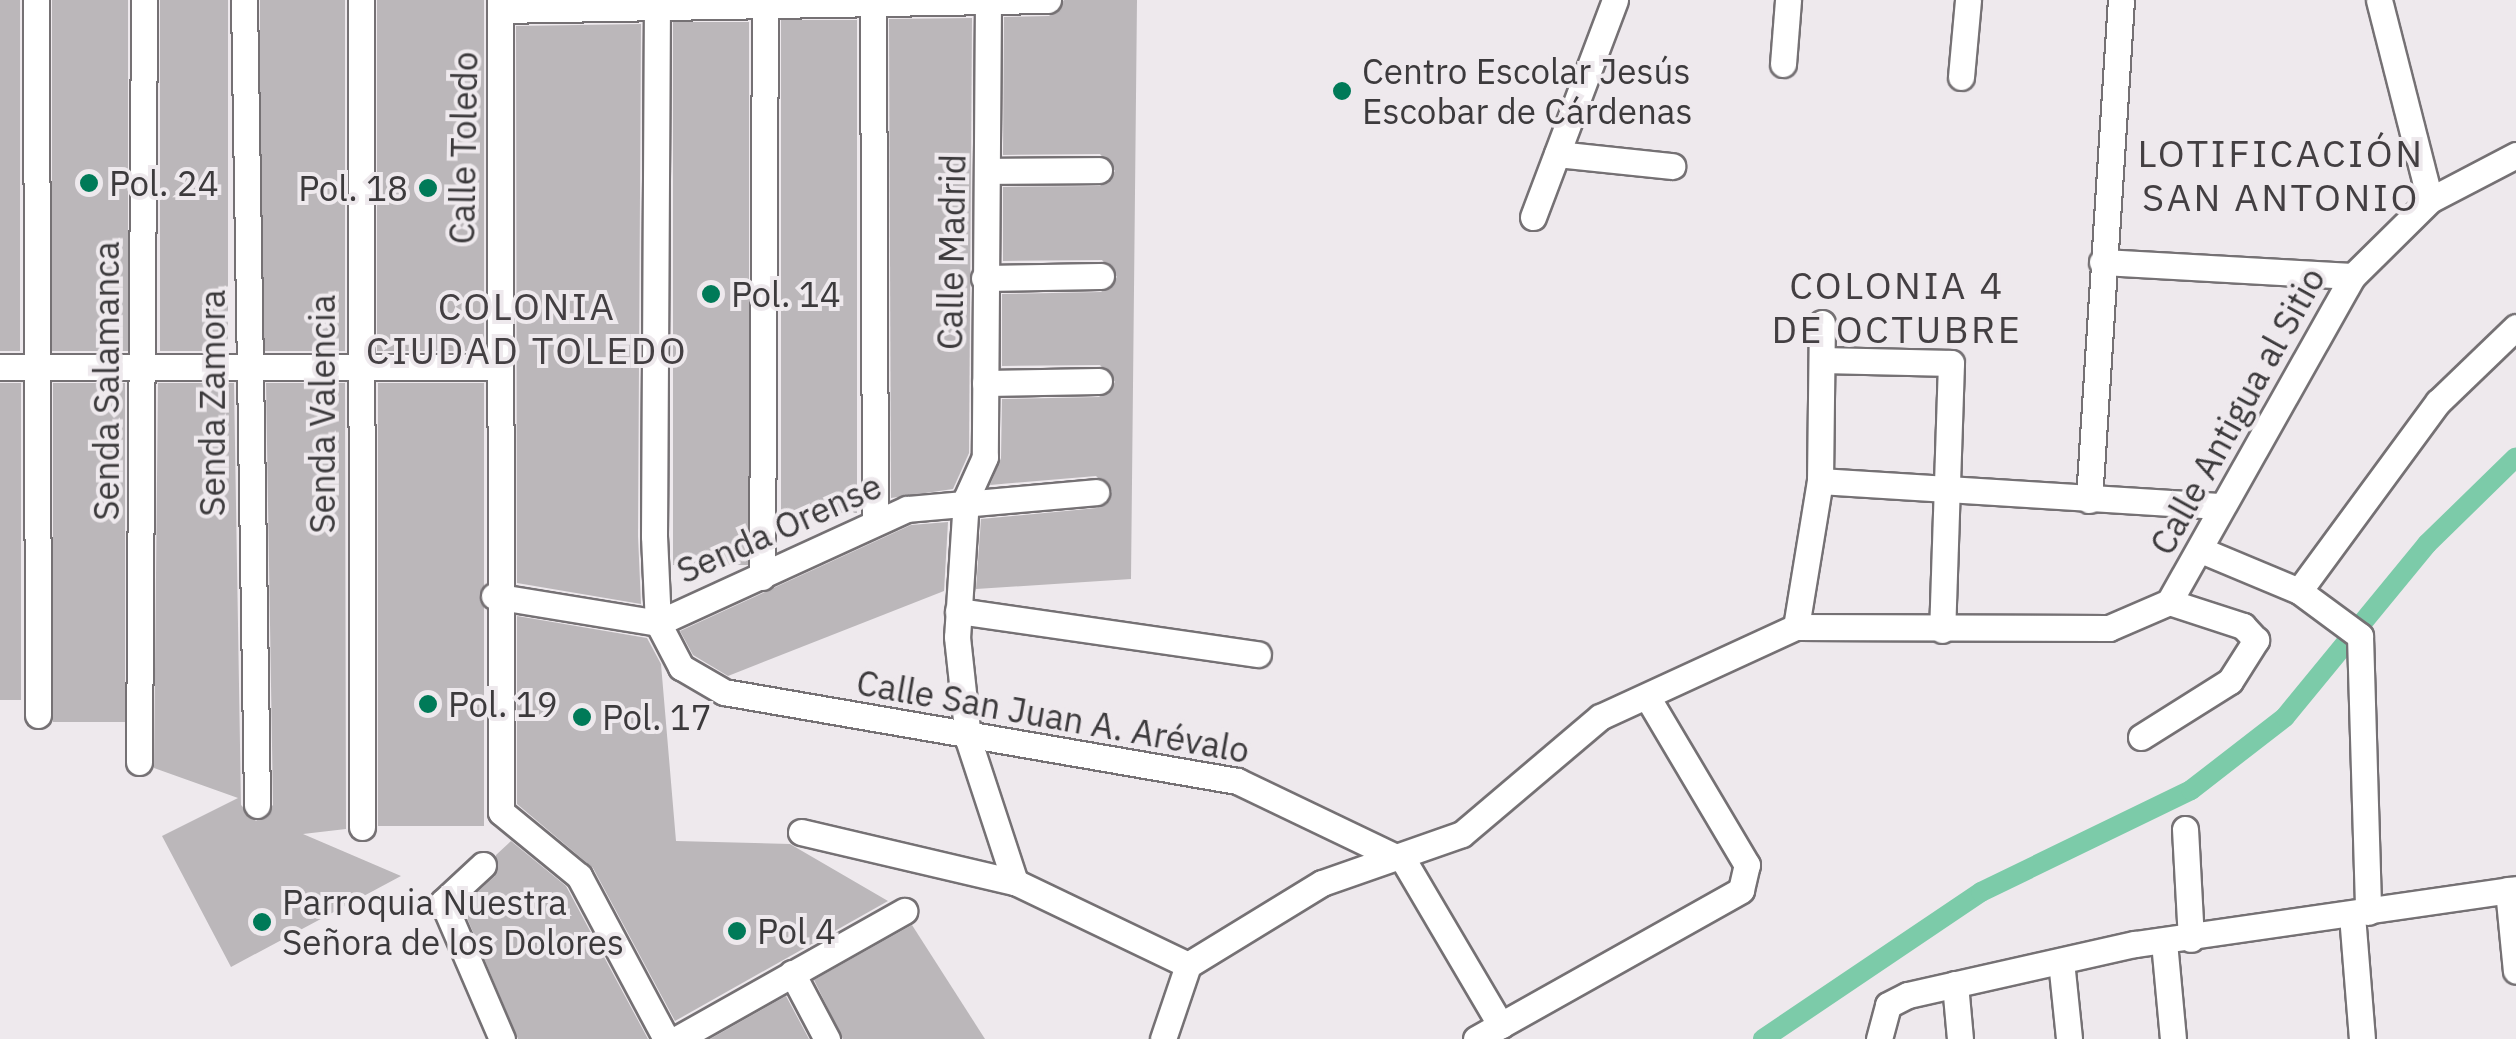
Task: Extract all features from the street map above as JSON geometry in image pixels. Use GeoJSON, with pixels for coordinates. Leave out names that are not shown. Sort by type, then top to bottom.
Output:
{"type":"FeatureCollection","features":[{"type":"Feature","properties":{"kind":"street"},"geometry":{"type":"LineString","coordinates":[[36,0],[38,716]]}},
{"type":"Feature","properties":{"kind":"street","name":"Senda Salamanca"},"geometry":{"type":"LineString","coordinates":[[139,762],[144,0]]}},
{"type":"Feature","properties":{"kind":"street","name":"Senda Zamora"},"geometry":{"type":"LineString","coordinates":[[244,0],[257,805]]}},
{"type":"Feature","properties":{"kind":"street","name":"Senda Valencia"},"geometry":{"type":"LineString","coordinates":[[361,0],[355,366],[362,828]]}},
{"type":"Feature","properties":{"kind":"street","name":"Calle Madrid"},"geometry":{"type":"LineString","coordinates":[[988,0],[986,457],[966,499],[958,611],[968,738],[1015,882]]}},
{"type":"Feature","properties":{"kind":"street"},"geometry":{"type":"LineString","coordinates":[[500,5],[1048,0]]}},
{"type":"Feature","properties":{"kind":"street"},"geometry":{"type":"LineString","coordinates":[[1534,217],[1614,0]]}},
{"type":"Feature","properties":{"kind":"street"},"geometry":{"type":"LineString","coordinates":[[1783,64],[1788,0]]}},
{"type":"Feature","properties":{"kind":"street"},"geometry":{"type":"LineString","coordinates":[[1961,78],[1968,0]]}},
{"type":"Feature","properties":{"kind":"street"},"geometry":{"type":"LineString","coordinates":[[2089,500],[2121,0]]}},
{"type":"Feature","properties":{"kind":"street"},"geometry":{"type":"LineString","coordinates":[[2379,0],[2430,200]]}},
{"type":"Feature","properties":{"kind":"street"},"geometry":{"type":"LineString","coordinates":[[873,2],[875,522]]}},
{"type":"Feature","properties":{"kind":"street"},"geometry":{"type":"LineString","coordinates":[[762,577],[765,4]]}},
{"type":"Feature","properties":{"kind":"street","name":"Calle Toledo"},"geometry":{"type":"LineString","coordinates":[[500,5],[494,596],[501,812],[579,876],[666,1039]]}},
{"type":"Feature","properties":{"kind":"street"},"geometry":{"type":"LineString","coordinates":[[658,5],[658,623]]}},
{"type":"Feature","properties":{"kind":"street"},"geometry":{"type":"LineString","coordinates":[[1557,154],[1672,166]]}},
{"type":"Feature","properties":{"kind":"street","name":"Calle Antigua al Sitio"},"geometry":{"type":"LineString","coordinates":[[1188,965],[1322,883],[1404,861],[1462,834],[1600,717],[1796,627],[2109,628],[2169,602],[2202,550],[2218,506],[2352,276],[2430,200],[2516,155]]}},
{"type":"Feature","properties":{"kind":"street"},"geometry":{"type":"LineString","coordinates":[[987,171],[1100,170]]}},
{"type":"Feature","properties":{"kind":"street"},"geometry":{"type":"LineString","coordinates":[[2102,262],[2352,276]]}},
{"type":"Feature","properties":{"kind":"street"},"geometry":{"type":"LineString","coordinates":[[984,278],[1101,276]]}},
{"type":"Feature","properties":{"kind":"street"},"geometry":{"type":"LineString","coordinates":[[1796,627],[1820,481],[1822,323]]}},
{"type":"Feature","properties":{"kind":"street"},"geometry":{"type":"LineString","coordinates":[[2299,592],[2438,402],[2516,327]]}},
{"type":"Feature","properties":{"kind":"street"},"geometry":{"type":"LineString","coordinates":[[1822,360],[1951,363],[1948,490],[1938,557],[1942,630]]}},
{"type":"Feature","properties":{"kind":"street"},"geometry":{"type":"LineString","coordinates":[[0,367],[496,367]]}},
{"type":"Feature","properties":{"kind":"street"},"geometry":{"type":"LineString","coordinates":[[985,383],[1100,381]]}},
{"type":"Feature","properties":{"kind":"street"},"geometry":{"type":"LineString","coordinates":[[1820,481],[2218,506]]}},
{"type":"Feature","properties":{"kind":"street","name":"Senda Orense"},"geometry":{"type":"LineString","coordinates":[[494,596],[658,623],[875,522],[966,499],[1096,492]]}},
{"type":"Feature","properties":{"kind":"street"},"geometry":{"type":"LineString","coordinates":[[2202,550],[2299,592],[2360,636],[2362,1039]]}},
{"type":"Feature","properties":{"kind":"street"},"geometry":{"type":"LineString","coordinates":[[2142,737],[2230,681],[2256,640],[2243,626],[2169,602]]}},
{"type":"Feature","properties":{"kind":"street"},"geometry":{"type":"LineString","coordinates":[[958,611],[1258,654]]}},
{"type":"Feature","properties":{"kind":"street","name":"Calle San Juan A. Arévalo"},"geometry":{"type":"LineString","coordinates":[[658,623],[681,667],[724,692],[968,738],[1237,781],[1404,861]]}},
{"type":"Feature","properties":{"kind":"street"},"geometry":{"type":"LineString","coordinates":[[1476,1039],[1741,890],[1747,878],[1648,698]]}},
{"type":"Feature","properties":{"kind":"street"},"geometry":{"type":"LineString","coordinates":[[2186,829],[2191,939]]}},
{"type":"Feature","properties":{"kind":"street"},"geometry":{"type":"LineString","coordinates":[[801,832],[1015,882],[1188,965],[1163,1039]]}},
{"type":"Feature","properties":{"kind":"street"},"geometry":{"type":"LineString","coordinates":[[1404,861],[1501,1026]]}},
{"type":"Feature","properties":{"kind":"street"},"geometry":{"type":"LineString","coordinates":[[483,866],[443,902],[502,1039]]}},
{"type":"Feature","properties":{"kind":"street"},"geometry":{"type":"LineString","coordinates":[[1879,1039],[1888,1005],[1955,984],[2164,942],[2512,889],[2516,971]]}},
{"type":"Feature","properties":{"kind":"street"},"geometry":{"type":"LineString","coordinates":[[677,1039],[904,911]]}},
{"type":"Feature","properties":{"kind":"street"},"geometry":{"type":"LineString","coordinates":[[2164,942],[2173,1039]]}},
{"type":"Feature","properties":{"kind":"street"},"geometry":{"type":"LineString","coordinates":[[2062,960],[2070,1039]]}},
{"type":"Feature","properties":{"kind":"street"},"geometry":{"type":"LineString","coordinates":[[792,973],[828,1039]]}},
{"type":"Feature","properties":{"kind":"street"},"geometry":{"type":"LineString","coordinates":[[1955,984],[1960,1039]]}},
{"type":"Feature","properties":{"kind":"building"},"geometry":{"type":"Polygon","coordinates":[[[0,0],[20,0],[20,351],[0,351],[0,0]]]}},
{"type":"Feature","properties":{"kind":"building","name":"Pol. 24"},"geometry":{"type":"Polygon","coordinates":[[[52,0],[128,0],[128,351],[52,351],[52,0]]]}},
{"type":"Feature","properties":{"kind":"building"},"geometry":{"type":"Polygon","coordinates":[[[160,0],[228,0],[228,351],[160,351],[160,0]]]}},
{"type":"Feature","properties":{"kind":"building"},"geometry":{"type":"Polygon","coordinates":[[[260,0],[345,0],[345,351],[260,351],[260,0]]]}},
{"type":"Feature","properties":{"kind":"building","name":"Pol. 18"},"geometry":{"type":"Polygon","coordinates":[[[377,0],[484,0],[484,351],[377,351],[377,0]]]}},
{"type":"Feature","properties":{"kind":"building"},"geometry":{"type":"Polygon","coordinates":[[[1064,0],[1137,0],[1131,579],[976,589],[981,519],[1097,508],[1112,492],[1096,476],[990,485],[1001,458],[1002,399],[1099,397],[1115,382],[1100,365],[1002,366],[1002,294],[1101,292],[1117,277],[1102,260],[1003,261],[1003,187],[1100,186],[1115,171],[1100,154],[1003,155],[1004,17],[1049,16],[1064,0]]]}},
{"type":"Feature","properties":{"kind":"building"},"geometry":{"type":"Polygon","coordinates":[[[972,18],[969,453],[953,489],[891,498],[889,19],[972,18]]]}},
{"type":"Feature","properties":{"kind":"building"},"geometry":{"type":"Polygon","coordinates":[[[781,20],[857,20],[857,513],[781,513],[781,20]]]}},
{"type":"Feature","properties":{"kind":"building","name":"Pol. 14"},"geometry":{"type":"Polygon","coordinates":[[[673,22],[749,22],[749,565],[673,565],[673,22]]]}},
{"type":"Feature","properties":{"kind":"building"},"geometry":{"type":"Polygon","coordinates":[[[641,24],[641,604],[517,583],[516,26],[641,24]]]}},
{"type":"Feature","properties":{"kind":"building"},"geometry":{"type":"Polygon","coordinates":[[[0,383],[21,383],[21,700],[0,700],[0,383]]]}},
{"type":"Feature","properties":{"kind":"building"},"geometry":{"type":"Polygon","coordinates":[[[53,383],[125,383],[125,722],[53,722],[53,383]]]}},
{"type":"Feature","properties":{"kind":"building"},"geometry":{"type":"Polygon","coordinates":[[[158,383],[234,383],[241,805],[256,821],[273,805],[266,383],[345,383],[346,829],[303,834],[401,876],[231,967],[162,836],[238,798],[154,768],[158,383]]]}},
{"type":"Feature","properties":{"kind":"building","name":"Pol. 19"},"geometry":{"type":"Polygon","coordinates":[[[378,383],[484,383],[484,826],[378,826],[378,383]]]}},
{"type":"Feature","properties":{"kind":"building"},"geometry":{"type":"Polygon","coordinates":[[[948,522],[944,591],[728,676],[693,655],[680,631],[911,525],[948,522]]]}},
{"type":"Feature","properties":{"kind":"building"},"geometry":{"type":"Polygon","coordinates":[[[517,616],[647,638],[661,664],[676,841],[790,844],[888,901],[675,1021],[593,868],[517,804],[517,616]]]}},
{"type":"Feature","properties":{"kind":"building"},"geometry":{"type":"Polygon","coordinates":[[[511,841],[566,886],[648,1039],[518,1039],[462,906],[495,876],[496,855],[511,841]]]}},
{"type":"Feature","properties":{"kind":"building"},"geometry":{"type":"Polygon","coordinates":[[[912,925],[985,1039],[843,1039],[814,980],[912,925]]]}},
{"type":"Feature","properties":{"kind":"building"},"geometry":{"type":"Polygon","coordinates":[[[786,996],[809,1039],[710,1039],[786,996]]]}},
{"type":"Feature","properties":{"kind":"waterway"},"geometry":{"type":"LineString","coordinates":[[1763,1039],[1981,892],[2191,790],[2285,717],[2427,544],[2516,457]]}},
{"type":"Feature","properties":{"kind":"place","name":"Centro Escolar Jesús Escobar de Cárdenas"},"geometry":{"type":"Point","coordinates":[1342,91]}},
{"type":"Feature","properties":{"kind":"place","name":"Pol. 24"},"geometry":{"type":"Point","coordinates":[89,183]}},
{"type":"Feature","properties":{"kind":"place","name":"Pol. 18"},"geometry":{"type":"Point","coordinates":[428,188]}},
{"type":"Feature","properties":{"kind":"place","name":"Pol. 14"},"geometry":{"type":"Point","coordinates":[711,294]}},
{"type":"Feature","properties":{"kind":"place","name":"Pol. 19"},"geometry":{"type":"Point","coordinates":[428,704]}},
{"type":"Feature","properties":{"kind":"place","name":"Pol. 17"},"geometry":{"type":"Point","coordinates":[582,717]}},
{"type":"Feature","properties":{"kind":"place","name":"Parroquia Nuestra Señora de los Dolores"},"geometry":{"type":"Point","coordinates":[262,922]}},
{"type":"Feature","properties":{"kind":"place","name":"Pol 4"},"geometry":{"type":"Point","coordinates":[737,931]}},
{"type":"Feature","properties":{"kind":"district","name":"LOTIFICACIÓN SAN ANTONIO"},"geometry":{"type":"Point","coordinates":[2281,175]}},
{"type":"Feature","properties":{"kind":"district","name":"COLONIA 4 DE OCTUBRE"},"geometry":{"type":"Point","coordinates":[1897,307]}},
{"type":"Feature","properties":{"kind":"district","name":"COLONIA CIUDAD TOLEDO"},"geometry":{"type":"Point","coordinates":[527,328]}}]}
